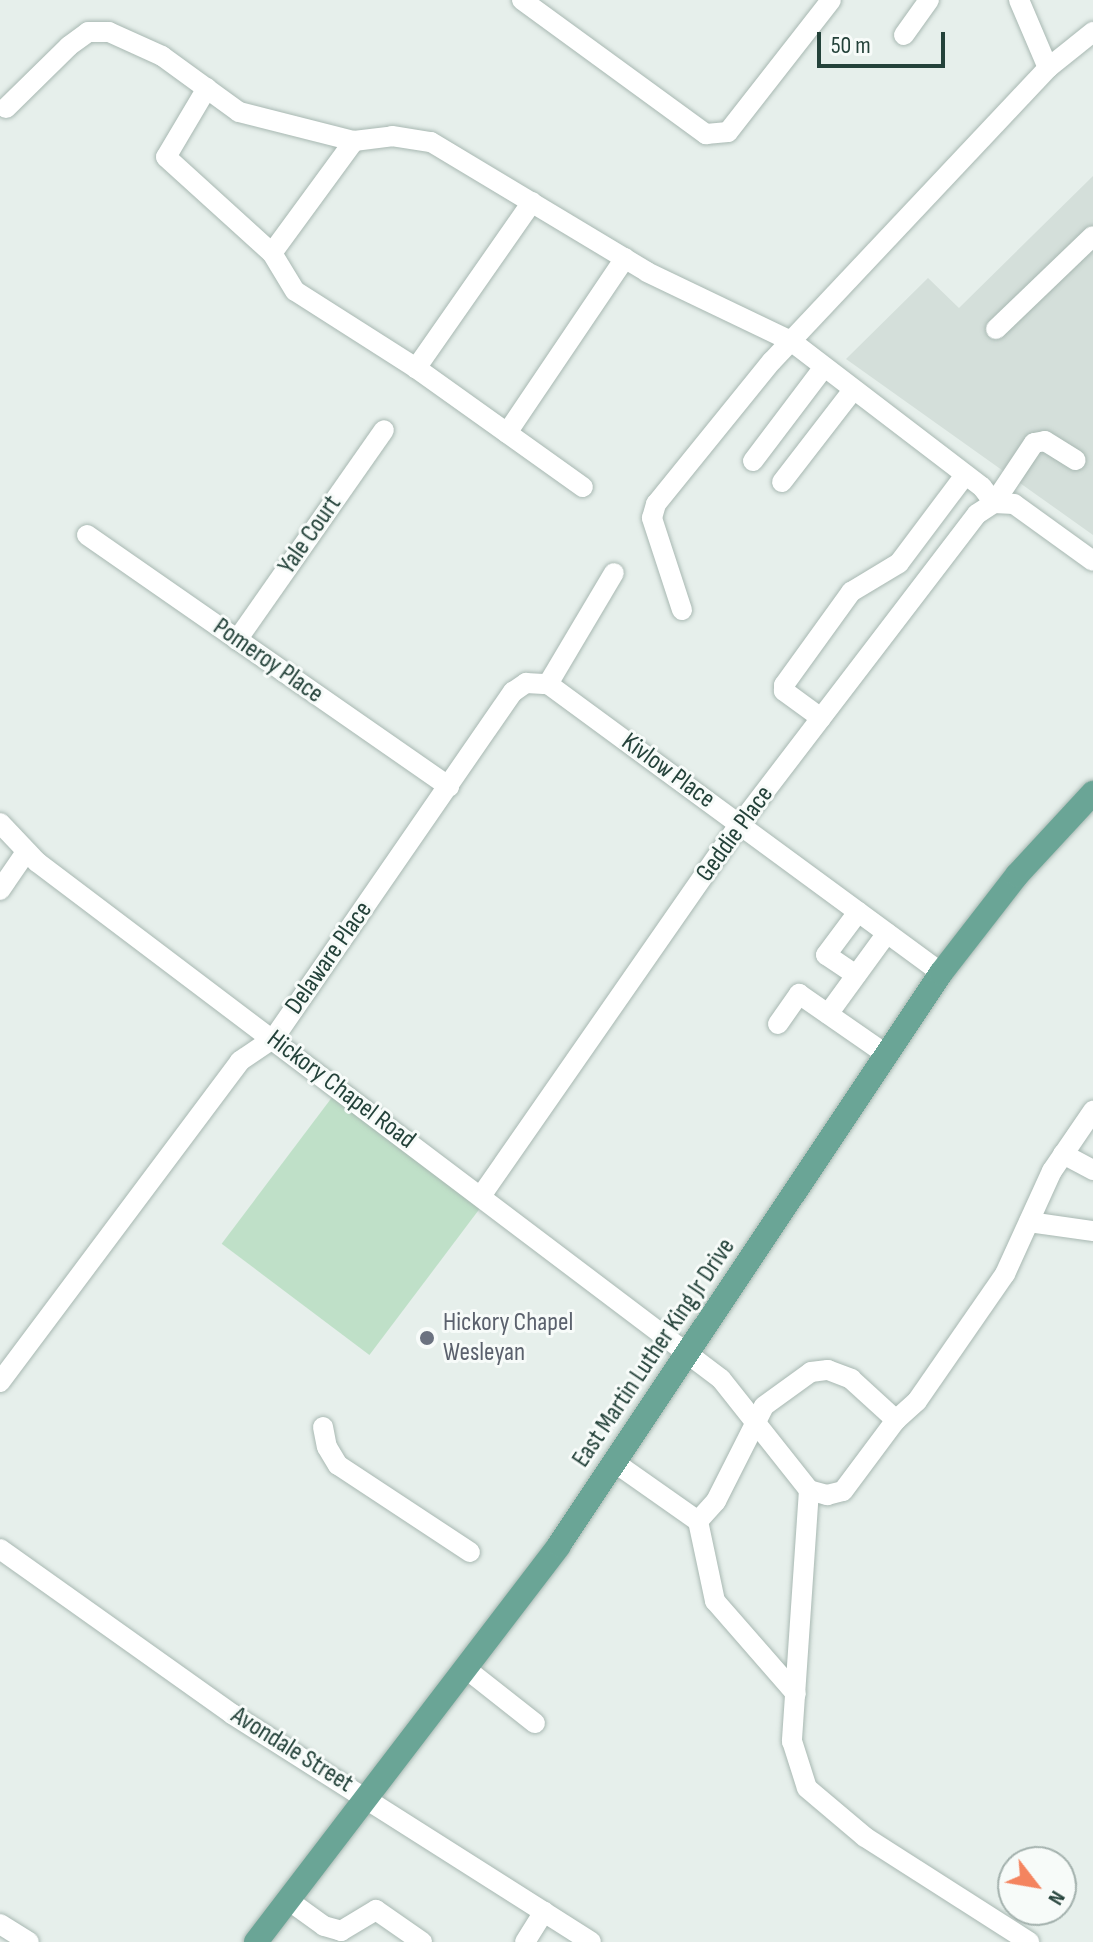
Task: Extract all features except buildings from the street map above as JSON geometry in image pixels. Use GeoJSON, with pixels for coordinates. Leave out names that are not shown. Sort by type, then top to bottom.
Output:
{"type":"FeatureCollection","features":[{"type":"Feature","properties":{"kind":"main road","name":"East Martin Luther King Jr Drive"},"geometry":{"type":"LineString","coordinates":[[256,1942],[465,1668],[614,1462],[941,973],[1017,875],[1093,793]]}},
{"type":"Feature","properties":{"kind":"street"},"geometry":{"type":"LineString","coordinates":[[522,0],[706,134],[728,132],[831,0]]}},
{"type":"Feature","properties":{"kind":"street"},"geometry":{"type":"LineString","coordinates":[[904,35],[929,0]]}},
{"type":"Feature","properties":{"kind":"street"},"geometry":{"type":"LineString","coordinates":[[1019,0],[1048,68]]}},
{"type":"Feature","properties":{"kind":"street"},"geometry":{"type":"LineString","coordinates":[[6,108],[88,32],[132,39],[239,112],[354,141],[392,136],[431,142],[625,258],[734,317],[791,341],[1004,504],[1093,561]]}},
{"type":"Feature","properties":{"kind":"street"},"geometry":{"type":"LineString","coordinates":[[682,610],[652,518],[656,504],[791,341],[1048,68],[1093,32]]}},
{"type":"Feature","properties":{"kind":"street"},"geometry":{"type":"LineString","coordinates":[[207,88],[166,157],[272,253],[295,291],[416,368],[583,487]]}},
{"type":"Feature","properties":{"kind":"street"},"geometry":{"type":"LineString","coordinates":[[272,253],[354,141]]}},
{"type":"Feature","properties":{"kind":"street"},"geometry":{"type":"LineString","coordinates":[[416,368],[532,202]]}},
{"type":"Feature","properties":{"kind":"street"},"geometry":{"type":"LineString","coordinates":[[996,329],[1093,236]]}},
{"type":"Feature","properties":{"kind":"street"},"geometry":{"type":"LineString","coordinates":[[507,433],[625,258]]}},
{"type":"Feature","properties":{"kind":"street"},"geometry":{"type":"LineString","coordinates":[[753,461],[824,367]]}},
{"type":"Feature","properties":{"kind":"street"},"geometry":{"type":"LineString","coordinates":[[782,482],[853,390]]}},
{"type":"Feature","properties":{"kind":"street","name":"Yale Court"},"geometry":{"type":"LineString","coordinates":[[237,640],[384,430]]}},
{"type":"Feature","properties":{"kind":"street","name":"Geddie Place"},"geometry":{"type":"LineString","coordinates":[[481,1196],[740,824],[977,514],[1004,504],[1034,443],[1045,441],[1076,460]]}},
{"type":"Feature","properties":{"kind":"street"},"geometry":{"type":"LineString","coordinates":[[821,718],[784,691],[784,685],[851,592],[899,563],[965,475]]}},
{"type":"Feature","properties":{"kind":"street","name":"Pomeroy Place"},"geometry":{"type":"LineString","coordinates":[[87,535],[449,787]]}},
{"type":"Feature","properties":{"kind":"street"},"geometry":{"type":"LineString","coordinates":[[548,684],[614,573]]}},
{"type":"Feature","properties":{"kind":"street","name":"Delaware Place"},"geometry":{"type":"LineString","coordinates":[[0,1382],[240,1061],[274,1038],[513,692],[526,683],[548,684]]}},
{"type":"Feature","properties":{"kind":"street","name":"Kivlow Place"},"geometry":{"type":"LineString","coordinates":[[548,684],[941,973]]}},
{"type":"Feature","properties":{"kind":"street","name":"Hickory Chapel Road"},"geometry":{"type":"LineString","coordinates":[[0,823],[26,852],[721,1379],[754,1421]]}},
{"type":"Feature","properties":{"kind":"street"},"geometry":{"type":"LineString","coordinates":[[0,890],[26,852]]}},
{"type":"Feature","properties":{"kind":"street"},"geometry":{"type":"LineString","coordinates":[[856,975],[826,955],[858,912]]}},
{"type":"Feature","properties":{"kind":"street"},"geometry":{"type":"LineString","coordinates":[[828,1014],[887,933]]}},
{"type":"Feature","properties":{"kind":"street"},"geometry":{"type":"LineString","coordinates":[[778,1024],[799,994],[887,1055]]}},
{"type":"Feature","properties":{"kind":"street"},"geometry":{"type":"LineString","coordinates":[[754,1421],[809,1490],[827,1495],[843,1491],[896,1420],[917,1401],[1005,1274],[1063,1154],[1093,1111]]}},
{"type":"Feature","properties":{"kind":"street"},"geometry":{"type":"LineString","coordinates":[[1063,1154],[1093,1170]]}},
{"type":"Feature","properties":{"kind":"street"},"geometry":{"type":"LineString","coordinates":[[1029,1222],[1093,1231]]}},
{"type":"Feature","properties":{"kind":"street"},"geometry":{"type":"LineString","coordinates":[[698,1521],[716,1501],[764,1406],[811,1372],[828,1370],[851,1379],[896,1420]]}},
{"type":"Feature","properties":{"kind":"street"},"geometry":{"type":"LineString","coordinates":[[323,1427],[327,1447],[338,1465],[470,1552]]}},
{"type":"Feature","properties":{"kind":"street"},"geometry":{"type":"LineString","coordinates":[[614,1462],[698,1521],[715,1601],[796,1694]]}},
{"type":"Feature","properties":{"kind":"street"},"geometry":{"type":"LineString","coordinates":[[809,1490],[792,1741],[807,1788],[865,1837],[1029,1942]]}},
{"type":"Feature","properties":{"kind":"street","name":"Avondale Street"},"geometry":{"type":"LineString","coordinates":[[0,1549],[232,1714],[367,1796],[591,1942]]}},
{"type":"Feature","properties":{"kind":"street"},"geometry":{"type":"LineString","coordinates":[[465,1668],[535,1723]]}},
{"type":"Feature","properties":{"kind":"street"},"geometry":{"type":"LineString","coordinates":[[288,1900],[324,1926],[341,1931],[376,1910],[422,1942]]}},
{"type":"Feature","properties":{"kind":"street"},"geometry":{"type":"LineString","coordinates":[[525,1942],[544,1912]]}},
{"type":"Feature","properties":{"kind":"street"},"geometry":{"type":"LineString","coordinates":[[0,1924],[29,1942]]}},
{"type":"Feature","properties":{"kind":"shaded area"},"geometry":{"type":"Polygon","coordinates":[[[1093,176],[1093,535],[846,359],[928,278],[959,308],[1093,176]]]}},
{"type":"Feature","properties":{"kind":"green space"},"geometry":{"type":"Polygon","coordinates":[[[333,1096],[481,1207],[369,1355],[222,1244],[333,1096]]]}},
{"type":"Feature","properties":{"kind":"place","name":"Hickory Chapel Wesleyan"},"geometry":{"type":"Point","coordinates":[427,1338]}}]}
